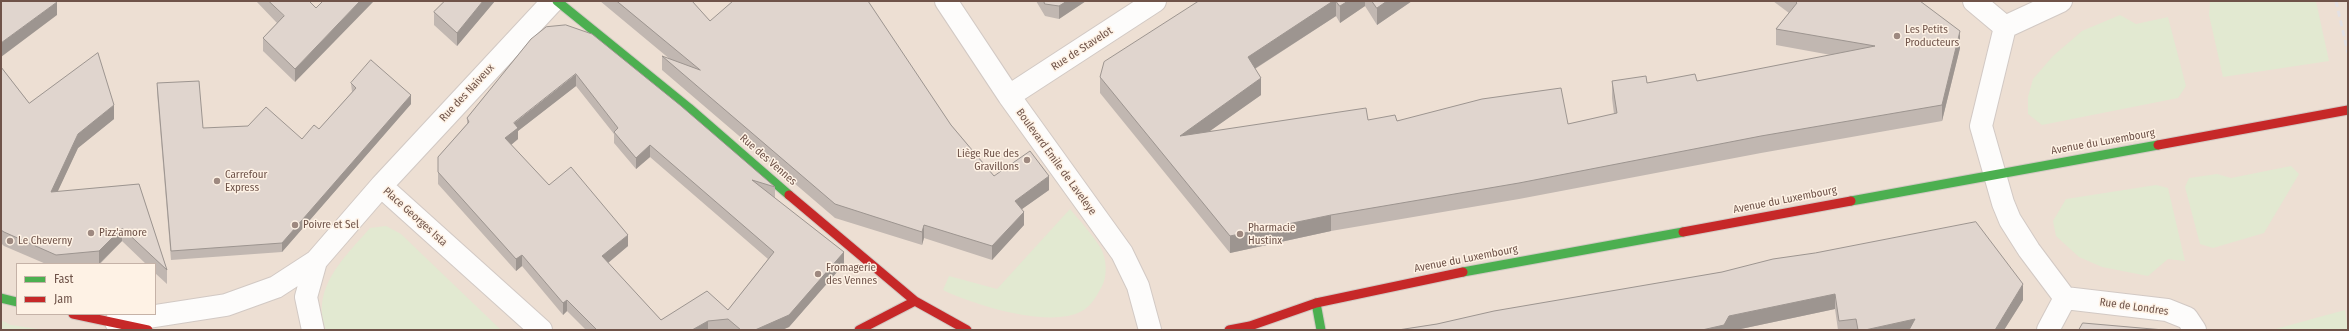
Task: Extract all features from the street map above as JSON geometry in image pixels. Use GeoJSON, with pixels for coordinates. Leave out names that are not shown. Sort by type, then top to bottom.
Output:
{"type":"FeatureCollection","features":[{"type":"Feature","properties":{"kind":"street","name":"Rue des Naiveux"},"geometry":{"type":"LineString","coordinates":[[381,186],[553,1]]}},
{"type":"Feature","properties":{"kind":"street","name":"Rue des Vennes"},"geometry":{"type":"LineString","coordinates":[[557,1],[690,108],[861,257],[915,301],[967,330]]}},
{"type":"Feature","properties":{"kind":"street","name":"Boulevard Emile de Laveleye"},"geometry":{"type":"LineString","coordinates":[[946,1],[1009,96],[1122,253],[1138,286],[1150,330]]}},
{"type":"Feature","properties":{"kind":"street","name":"Rue de Stavelot"},"geometry":{"type":"LineString","coordinates":[[1009,96],[1155,1]]}},
{"type":"Feature","properties":{"kind":"street"},"geometry":{"type":"LineString","coordinates":[[1974,1],[2005,27]]}},
{"type":"Feature","properties":{"kind":"street"},"geometry":{"type":"LineString","coordinates":[[2005,27],[2061,1]]}},
{"type":"Feature","properties":{"kind":"street"},"geometry":{"type":"LineString","coordinates":[[2005,27],[1981,126],[2003,203],[2010,220],[2029,250],[2065,298],[2048,330]]}},
{"type":"Feature","properties":{"kind":"street","name":"Avenue du Luxembourg"},"geometry":{"type":"LineString","coordinates":[[1229,330],[1250,326],[1316,303],[1414,281],[2348,110]]}},
{"type":"Feature","properties":{"kind":"street","name":"Place Georges Ista"},"geometry":{"type":"LineString","coordinates":[[313,330],[306,297],[316,261],[381,186],[540,330]]}},
{"type":"Feature","properties":{"kind":"street"},"geometry":{"type":"LineString","coordinates":[[112,323],[226,305],[276,287],[316,261]]}},
{"type":"Feature","properties":{"kind":"street"},"geometry":{"type":"LineString","coordinates":[[1,298],[16,302]]}},
{"type":"Feature","properties":{"kind":"street","name":"Rue de Londres"},"geometry":{"type":"LineString","coordinates":[[2065,298],[2167,310],[2187,318],[2195,330]]}},
{"type":"Feature","properties":{"kind":"street"},"geometry":{"type":"LineString","coordinates":[[860,330],[915,301]]}},
{"type":"Feature","properties":{"kind":"street"},"geometry":{"type":"LineString","coordinates":[[1316,303],[1321,330]]}},
{"type":"Feature","properties":{"kind":"street"},"geometry":{"type":"LineString","coordinates":[[77,315],[148,330]]}},
{"type":"Feature","properties":{"kind":"shaded area"},"geometry":{"type":"Polygon","coordinates":[[[1,1],[2348,1],[2348,330],[1,330],[1,1]]]}},
{"type":"Feature","properties":{"kind":"green space"},"geometry":{"type":"Polygon","coordinates":[[[2210,1],[2316,1],[2329,61],[2223,77],[2209,15],[2210,1]]]}},
{"type":"Feature","properties":{"kind":"green space"},"geometry":{"type":"Polygon","coordinates":[[[2120,15],[2136,24],[2168,17],[2186,86],[2178,98],[2042,125],[2028,114],[2028,97],[2033,79],[2053,56],[2082,31],[2120,15]]]}},
{"type":"Feature","properties":{"kind":"green space"},"geometry":{"type":"Polygon","coordinates":[[[2291,166],[2299,174],[2264,233],[2213,248],[2200,244],[2185,187],[2189,178],[2217,174],[2231,178],[2291,166]]]}},
{"type":"Feature","properties":{"kind":"green space"},"geometry":{"type":"Polygon","coordinates":[[[2156,185],[2168,188],[2185,261],[2168,259],[2148,276],[2102,267],[2079,257],[2056,236],[2053,221],[2066,199],[2156,185]]]}},
{"type":"Feature","properties":{"kind":"green space"},"geometry":{"type":"Polygon","coordinates":[[[1070,209],[1097,242],[1104,256],[1106,268],[1103,284],[1097,295],[1088,307],[1082,311],[1068,316],[1051,317],[1012,313],[973,302],[943,290],[949,276],[997,289],[1070,209]]]}},
{"type":"Feature","properties":{"kind":"green space"},"geometry":{"type":"Polygon","coordinates":[[[386,226],[401,234],[501,330],[326,330],[322,315],[323,300],[326,287],[333,274],[350,250],[370,228],[386,226]]]}},
{"type":"Feature","properties":{"kind":"green space"},"geometry":{"type":"Polygon","coordinates":[[[2345,310],[2348,330],[2272,330],[2345,310]]]}},
{"type":"Feature","properties":{"kind":"green space"},"geometry":{"type":"Polygon","coordinates":[[[1,320],[11,325],[45,330],[1,330],[1,320]]]}},
{"type":"Feature","properties":{"kind":"building"},"geometry":{"type":"Polygon","coordinates":[[[1,1],[56,1],[57,2],[1,43],[1,1]]]}},
{"type":"Feature","properties":{"kind":"building"},"geometry":{"type":"Polygon","coordinates":[[[269,1],[309,1],[316,8],[323,1],[360,1],[295,69],[263,38],[284,16],[269,1]]]}},
{"type":"Feature","properties":{"kind":"building"},"geometry":{"type":"Polygon","coordinates":[[[445,1],[483,1],[457,33],[434,12],[445,1]]]}},
{"type":"Feature","properties":{"kind":"building"},"geometry":{"type":"Polygon","coordinates":[[[617,1],[692,1],[710,21],[733,1],[868,1],[951,125],[994,176],[1030,151],[1049,176],[1015,201],[1024,212],[992,246],[924,225],[922,232],[835,204],[662,56],[700,70],[617,1]]]}},
{"type":"Feature","properties":{"kind":"building"},"geometry":{"type":"Polygon","coordinates":[[[1044,1],[1067,1],[1059,6],[1045,4],[1044,1]]]}},
{"type":"Feature","properties":{"kind":"building"},"geometry":{"type":"Polygon","coordinates":[[[1199,1],[1333,1],[1248,57],[1261,78],[1180,136],[1366,108],[1368,120],[1395,115],[1397,121],[1482,99],[1561,88],[1568,124],[1617,113],[1612,81],[1646,76],[1647,83],[1695,74],[1697,81],[1875,46],[1776,29],[1797,3],[1795,1],[1920,1],[1960,31],[1942,105],[1761,136],[1519,183],[1331,215],[1230,236],[1100,77],[1104,62],[1199,1]]]}},
{"type":"Feature","properties":{"kind":"building"},"geometry":{"type":"Polygon","coordinates":[[[1336,1],[1348,1],[1340,6],[1336,1]]]}},
{"type":"Feature","properties":{"kind":"building"},"geometry":{"type":"Polygon","coordinates":[[[1372,1],[1387,1],[1377,8],[1372,1]]]}},
{"type":"Feature","properties":{"kind":"building"},"geometry":{"type":"Polygon","coordinates":[[[566,25],[592,34],[681,106],[775,187],[752,180],[844,252],[789,315],[755,330],[741,330],[728,319],[708,321],[692,330],[597,330],[567,300],[563,303],[522,255],[516,259],[438,172],[438,157],[469,122],[467,118],[531,39],[546,27],[566,25]],[[576,74],[514,123],[518,128],[505,138],[549,185],[571,167],[628,235],[602,256],[661,320],[707,291],[728,310],[774,252],[650,145],[636,158],[614,132],[618,128],[576,74]]]}},
{"type":"Feature","properties":{"kind":"building"},"geometry":{"type":"Polygon","coordinates":[[[98,53],[114,105],[78,134],[51,192],[139,184],[167,270],[122,228],[99,251],[56,255],[1,230],[1,67],[29,103],[98,53]]]}},
{"type":"Feature","properties":{"kind":"building"},"geometry":{"type":"Polygon","coordinates":[[[371,60],[411,95],[282,243],[171,251],[157,83],[199,81],[203,128],[248,126],[266,107],[302,139],[314,125],[319,129],[356,88],[351,83],[371,60]]]}},
{"type":"Feature","properties":{"kind":"building"},"geometry":{"type":"Polygon","coordinates":[[[1976,222],[2023,284],[1995,330],[1909,330],[1915,319],[1865,330],[1858,330],[1856,319],[1839,321],[1835,294],[1729,316],[1724,325],[1702,330],[1398,330],[1437,324],[1494,311],[1722,272],[1773,259],[1815,253],[1976,222]]]}},
{"type":"Feature","properties":{"kind":"building"},"geometry":{"type":"Polygon","coordinates":[[[2083,323],[2164,330],[2079,330],[2083,323]]]}},
{"type":"Feature","properties":{"kind":"railway"},"geometry":{"type":"LineString","coordinates":[[2336,1],[2348,53]]}},
{"type":"Feature","properties":{"kind":"traffic: fast"},"geometry":{"type":"LineString","coordinates":[[557,1],[689,108],[789,195]]}},
{"type":"Feature","properties":{"kind":"traffic: fast"},"geometry":{"type":"LineString","coordinates":[[1851,201],[2158,145]]}},
{"type":"Feature","properties":{"kind":"traffic: fast"},"geometry":{"type":"LineString","coordinates":[[1463,272],[1683,232]]}},
{"type":"Feature","properties":{"kind":"traffic: fast"},"geometry":{"type":"LineString","coordinates":[[1,298],[16,302]]}},
{"type":"Feature","properties":{"kind":"traffic: fast"},"geometry":{"type":"LineString","coordinates":[[1316,303],[1321,330]]}},
{"type":"Feature","properties":{"kind":"traffic: jam"},"geometry":{"type":"LineString","coordinates":[[2158,145],[2348,110]]}},
{"type":"Feature","properties":{"kind":"traffic: jam"},"geometry":{"type":"LineString","coordinates":[[789,195],[915,301],[967,330]]}},
{"type":"Feature","properties":{"kind":"traffic: jam"},"geometry":{"type":"LineString","coordinates":[[1683,232],[1851,201]]}},
{"type":"Feature","properties":{"kind":"traffic: jam"},"geometry":{"type":"LineString","coordinates":[[1229,330],[1250,326],[1316,303],[1463,272]]}},
{"type":"Feature","properties":{"kind":"traffic: jam"},"geometry":{"type":"LineString","coordinates":[[859,330],[915,301]]}},
{"type":"Feature","properties":{"kind":"traffic: jam"},"geometry":{"type":"LineString","coordinates":[[78,315],[148,330]]}},
{"type":"Feature","properties":{"kind":"place","name":"Les Petits Producteurs"},"geometry":{"type":"Point","coordinates":[1897,36]}},
{"type":"Feature","properties":{"kind":"place","name":"Liège Rue des Gravillons"},"geometry":{"type":"Point","coordinates":[1027,160]}},
{"type":"Feature","properties":{"kind":"place","name":"Carrefour Express"},"geometry":{"type":"Point","coordinates":[217,181]}},
{"type":"Feature","properties":{"kind":"place","name":"Poivre et Sel"},"geometry":{"type":"Point","coordinates":[295,225]}},
{"type":"Feature","properties":{"kind":"place","name":"Pizz'amore"},"geometry":{"type":"Point","coordinates":[91,233]}},
{"type":"Feature","properties":{"kind":"place","name":"Pharmacie Hustinx"},"geometry":{"type":"Point","coordinates":[1240,234]}},
{"type":"Feature","properties":{"kind":"place","name":"Le Cheverny"},"geometry":{"type":"Point","coordinates":[10,241]}},
{"type":"Feature","properties":{"kind":"place","name":"Fromagerie des Vennes"},"geometry":{"type":"Point","coordinates":[818,274]}}]}
